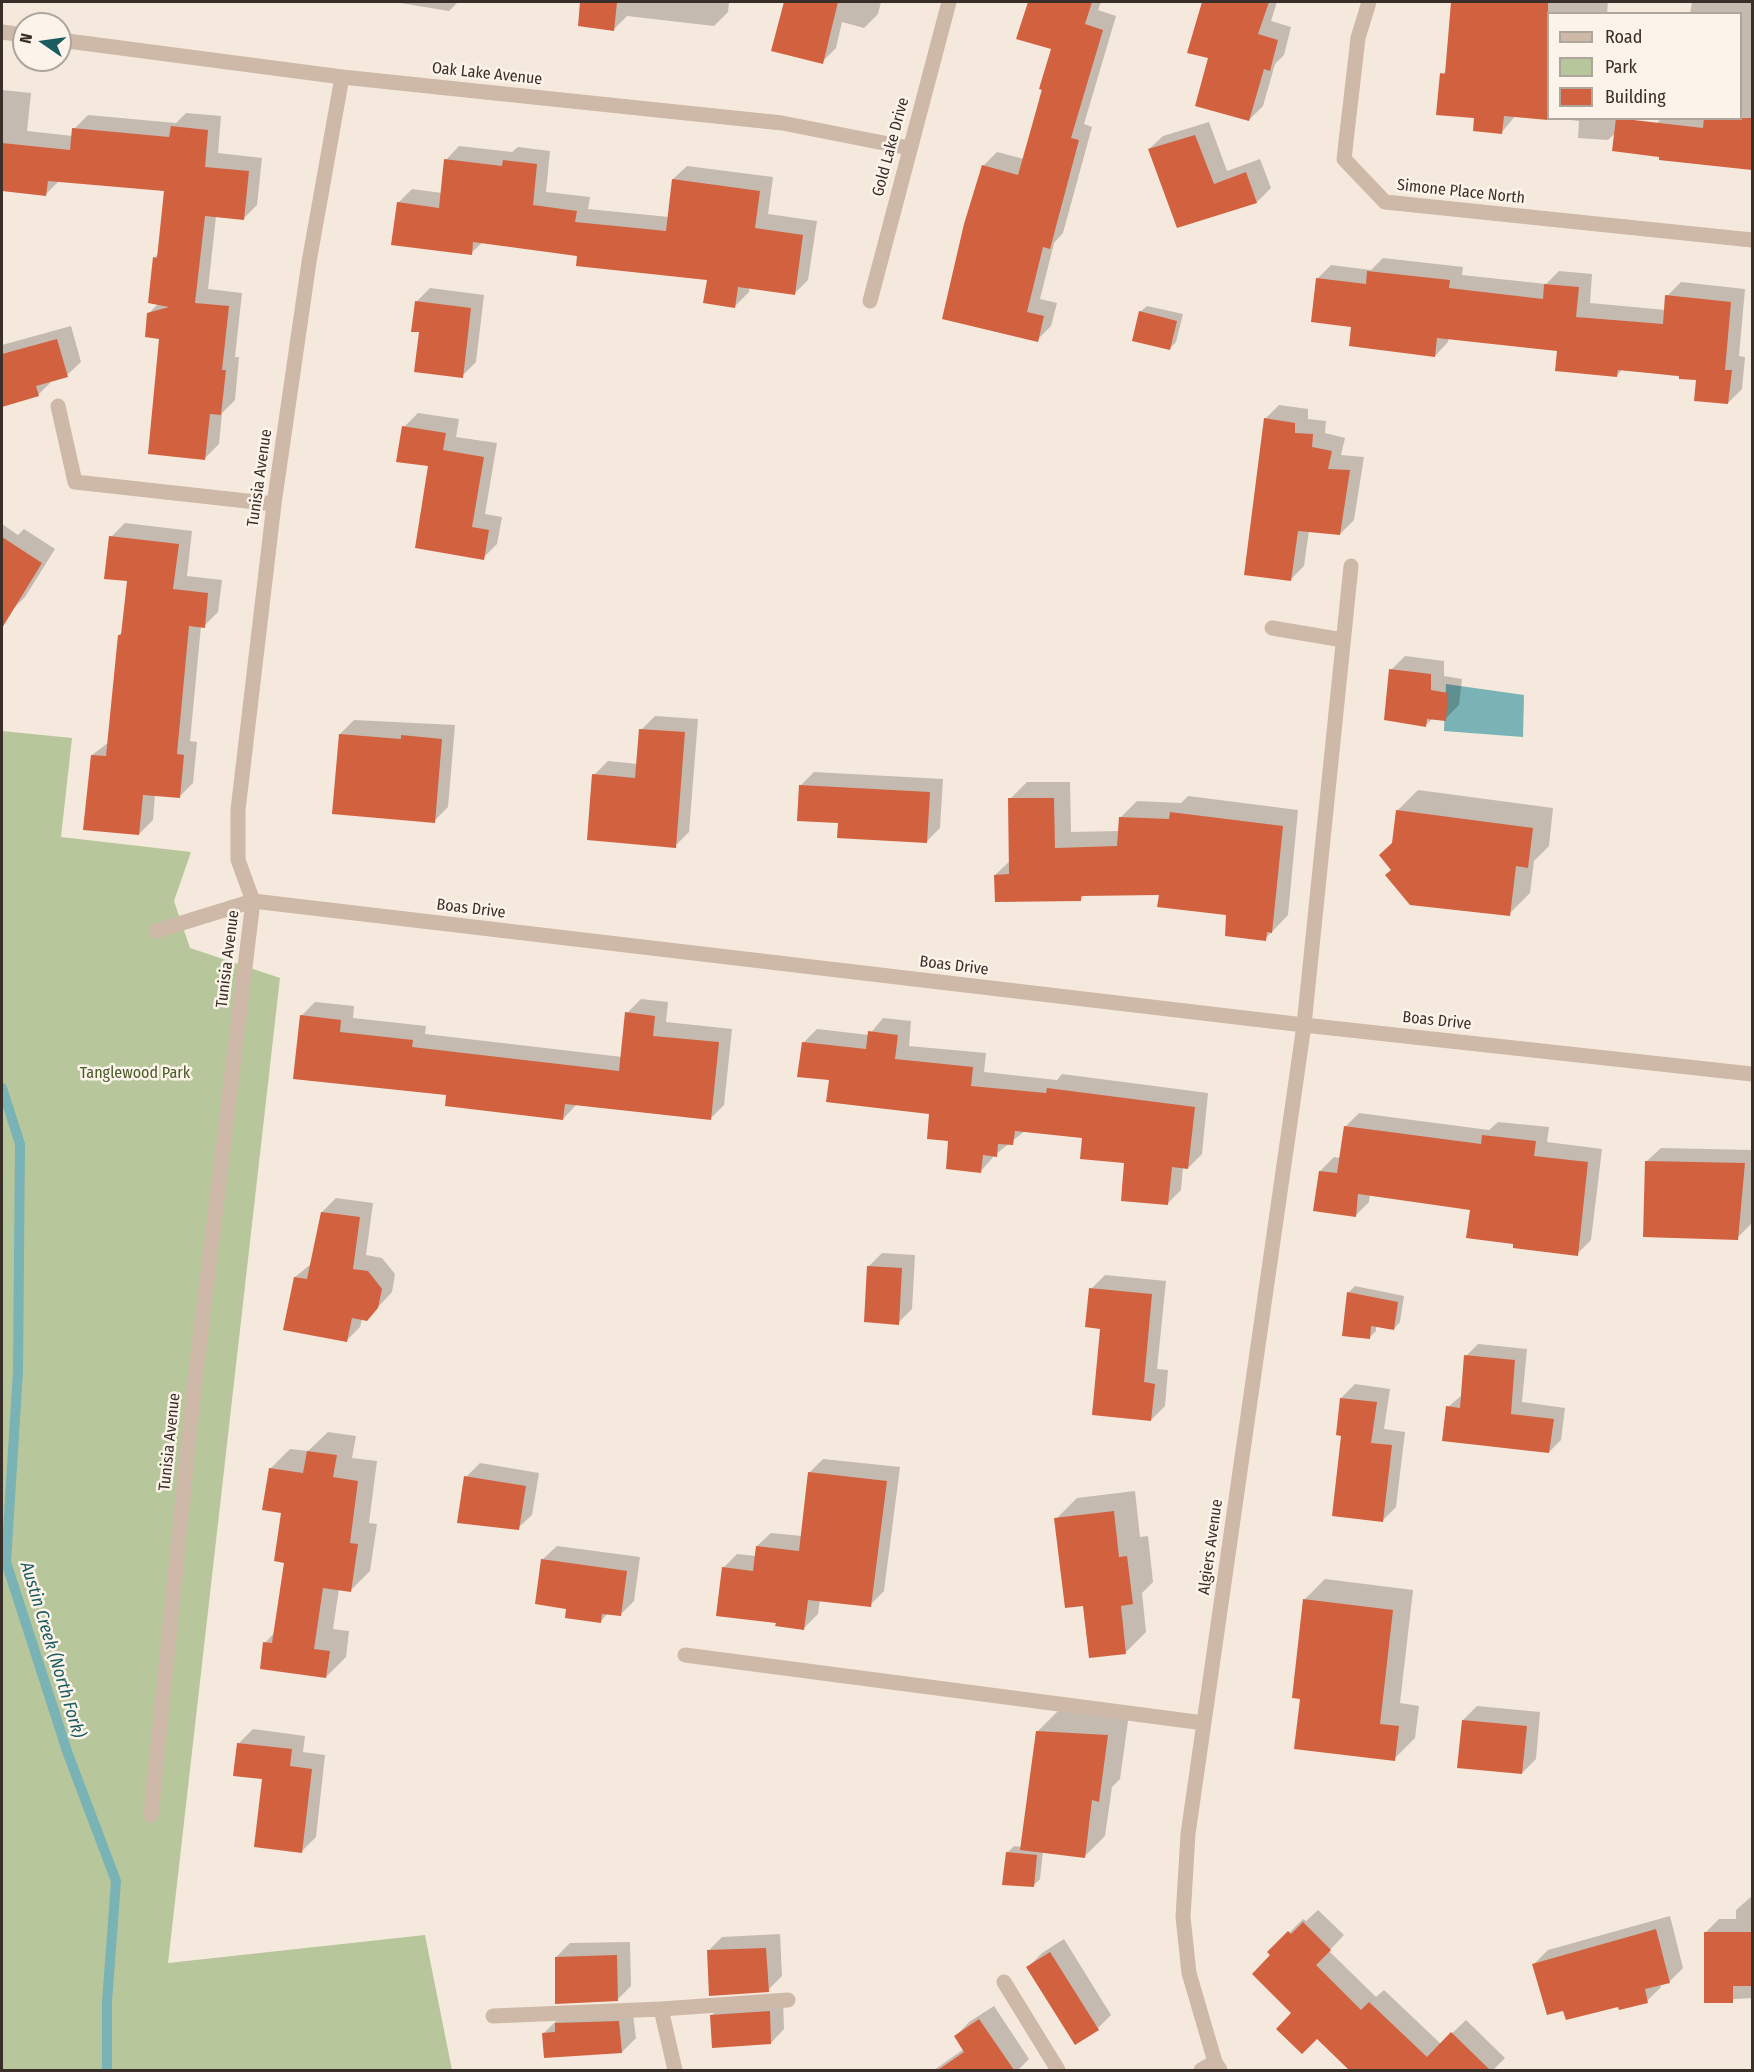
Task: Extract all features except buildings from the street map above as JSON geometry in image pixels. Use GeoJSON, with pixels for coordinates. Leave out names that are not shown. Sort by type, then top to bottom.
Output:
{"type":"FeatureCollection","features":[{"type":"Feature","properties":{"kind":"street","name":"Gold Lake Drive"},"geometry":{"type":"LineString","coordinates":[[870,301],[949,2]]}},
{"type":"Feature","properties":{"kind":"street","name":"Simone Place North"},"geometry":{"type":"LineString","coordinates":[[1369,2],[1358,38],[1344,159],[1385,202],[1752,240]]}},
{"type":"Feature","properties":{"kind":"street","name":"Oak Lake Avenue"},"geometry":{"type":"LineString","coordinates":[[72,42],[342,77],[782,123],[909,147]]}},
{"type":"Feature","properties":{"kind":"street","name":"Tunisia Avenue"},"geometry":{"type":"LineString","coordinates":[[151,1815],[193,1396],[253,901],[238,860],[238,810],[274,504],[309,262],[342,77]]}},
{"type":"Feature","properties":{"kind":"street"},"geometry":{"type":"LineString","coordinates":[[57,406],[75,482],[274,504]]}},
{"type":"Feature","properties":{"kind":"street","name":"Algiers Avenue"},"geometry":{"type":"LineString","coordinates":[[1217,2066],[1189,1973],[1183,1917],[1188,1834],[1304,1025],[1351,566]]}},
{"type":"Feature","properties":{"kind":"street"},"geometry":{"type":"LineString","coordinates":[[1272,628],[1343,640]]}},
{"type":"Feature","properties":{"kind":"street","name":"Boas Drive"},"geometry":{"type":"LineString","coordinates":[[156,931],[253,901],[1304,1025],[1752,1074]]}},
{"type":"Feature","properties":{"kind":"street"},"geometry":{"type":"LineString","coordinates":[[685,1655],[1204,1723]]}},
{"type":"Feature","properties":{"kind":"street"},"geometry":{"type":"LineString","coordinates":[[1004,1983],[1058,2070]]}},
{"type":"Feature","properties":{"kind":"street"},"geometry":{"type":"LineString","coordinates":[[493,2016],[661,2009],[788,2000]]}},
{"type":"Feature","properties":{"kind":"street"},"geometry":{"type":"LineString","coordinates":[[661,2009],[675,2070]]}},
{"type":"Feature","properties":{"kind":"street"},"geometry":{"type":"LineString","coordinates":[[1201,2070],[1217,2066]]}},
{"type":"Feature","properties":{"kind":"green space","name":"Tanglewood Park"},"geometry":{"type":"Polygon","coordinates":[[[2,731],[72,738],[61,837],[191,852],[174,901],[190,948],[280,978],[168,1963],[425,1935],[452,2070],[2,2070],[2,731]]]}},
{"type":"Feature","properties":{"kind":"water"},"geometry":{"type":"Polygon","coordinates":[[[1446,684],[1524,695],[1523,737],[1444,731],[1446,684]]]}},
{"type":"Feature","properties":{"kind":"waterway","name":"Austin Creek (North Fork)"},"geometry":{"type":"LineString","coordinates":[[2,1088],[20,1144],[18,1371],[6,1562],[68,1754],[116,1881],[107,2002],[107,2070]]}}]}
